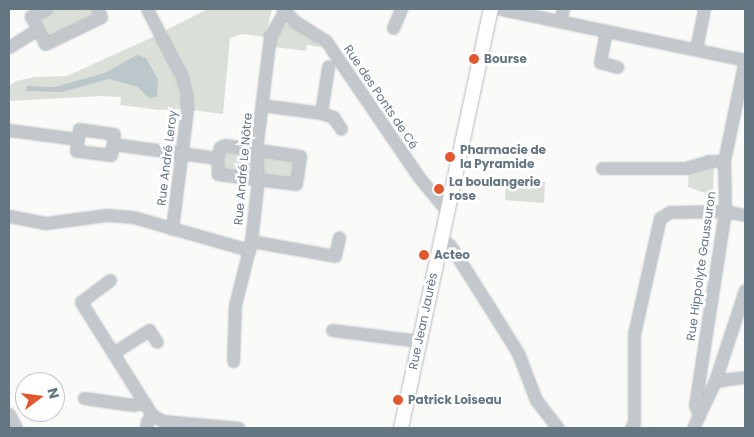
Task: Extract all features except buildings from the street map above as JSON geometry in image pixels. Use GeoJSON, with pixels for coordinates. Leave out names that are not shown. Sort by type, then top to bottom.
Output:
{"type":"FeatureCollection","features":[{"type":"Feature","properties":{"kind":"main road","name":"Rue Jean Jaurès"},"geometry":{"type":"LineString","coordinates":[[401,428],[418,341],[491,9]]}},
{"type":"Feature","properties":{"kind":"street"},"geometry":{"type":"LineString","coordinates":[[46,9],[31,16],[36,30],[45,44],[101,16],[98,9]]}},
{"type":"Feature","properties":{"kind":"street","name":"Rue André Leroy"},"geometry":{"type":"LineString","coordinates":[[147,9],[184,86],[187,110],[172,228]]}},
{"type":"Feature","properties":{"kind":"street"},"geometry":{"type":"LineString","coordinates":[[393,28],[401,9]]}},
{"type":"Feature","properties":{"kind":"street"},"geometry":{"type":"LineString","coordinates":[[501,9],[745,60]]}},
{"type":"Feature","properties":{"kind":"street"},"geometry":{"type":"LineString","coordinates":[[560,21],[563,9]]}},
{"type":"Feature","properties":{"kind":"street"},"geometry":{"type":"LineString","coordinates":[[696,49],[704,9]]}},
{"type":"Feature","properties":{"kind":"street","name":"Rue des Ponts de Cé"},"geometry":{"type":"LineString","coordinates":[[283,10],[326,41],[413,169],[447,211]]}},
{"type":"Feature","properties":{"kind":"street","name":"Rue André Le Nôtre"},"geometry":{"type":"LineString","coordinates":[[233,360],[235,305],[250,246],[258,180],[256,150],[270,36],[283,10]]}},
{"type":"Feature","properties":{"kind":"street"},"geometry":{"type":"LineString","coordinates":[[9,47],[36,30]]}},
{"type":"Feature","properties":{"kind":"street"},"geometry":{"type":"LineString","coordinates":[[606,31],[600,62],[617,67]]}},
{"type":"Feature","properties":{"kind":"street","name":"Rue Hippolyte Gaussuron"},"geometry":{"type":"LineString","coordinates":[[700,416],[695,405],[725,211],[724,161],[745,60]]}},
{"type":"Feature","properties":{"kind":"street"},"geometry":{"type":"LineString","coordinates":[[321,113],[328,67]]}},
{"type":"Feature","properties":{"kind":"street"},"geometry":{"type":"LineString","coordinates":[[262,105],[321,113],[333,117],[341,128]]}},
{"type":"Feature","properties":{"kind":"street"},"geometry":{"type":"LineString","coordinates":[[79,129],[114,134],[111,155],[76,151],[77,139],[79,129]]}},
{"type":"Feature","properties":{"kind":"street"},"geometry":{"type":"LineString","coordinates":[[9,130],[77,139]]}},
{"type":"Feature","properties":{"kind":"street"},"geometry":{"type":"LineString","coordinates":[[113,144],[217,158]]}},
{"type":"Feature","properties":{"kind":"street"},"geometry":{"type":"LineString","coordinates":[[225,145],[256,150],[300,156],[296,184],[218,174],[217,158],[220,147],[225,145]]}},
{"type":"Feature","properties":{"kind":"street"},"geometry":{"type":"LineString","coordinates":[[602,168],[685,168],[709,161],[724,161]]}},
{"type":"Feature","properties":{"kind":"street"},"geometry":{"type":"LineString","coordinates":[[631,428],[634,422],[634,334],[660,218],[670,212],[725,211],[745,215]]}},
{"type":"Feature","properties":{"kind":"street"},"geometry":{"type":"LineString","coordinates":[[9,216],[46,223],[120,215],[250,246],[335,256],[339,237]]}},
{"type":"Feature","properties":{"kind":"street"},"geometry":{"type":"LineString","coordinates":[[441,240],[450,245],[518,353],[536,400],[556,428]]}},
{"type":"Feature","properties":{"kind":"street"},"geometry":{"type":"LineString","coordinates":[[110,280],[81,302],[152,415],[163,421],[239,428]]}},
{"type":"Feature","properties":{"kind":"street"},"geometry":{"type":"LineString","coordinates":[[693,428],[714,381],[745,290]]}},
{"type":"Feature","properties":{"kind":"street"},"geometry":{"type":"LineString","coordinates":[[113,353],[150,330],[157,342]]}},
{"type":"Feature","properties":{"kind":"street"},"geometry":{"type":"LineString","coordinates":[[332,330],[418,341]]}},
{"type":"Feature","properties":{"kind":"street"},"geometry":{"type":"LineString","coordinates":[[714,381],[745,377]]}},
{"type":"Feature","properties":{"kind":"street"},"geometry":{"type":"LineString","coordinates":[[84,398],[134,405],[145,402]]}},
{"type":"Feature","properties":{"kind":"street"},"geometry":{"type":"LineString","coordinates":[[9,414],[16,428]]}},
{"type":"Feature","properties":{"kind":"street"},"geometry":{"type":"LineString","coordinates":[[146,428],[147,421],[152,415]]}},
{"type":"Feature","properties":{"kind":"shaded area"},"geometry":{"type":"Polygon","coordinates":[[[57,9],[96,9],[96,13],[47,39],[37,16],[57,9]]]}},
{"type":"Feature","properties":{"kind":"shaded area"},"geometry":{"type":"Polygon","coordinates":[[[208,9],[272,9],[265,37],[242,34],[230,38],[223,114],[191,110],[166,30],[208,9]]]}},
{"type":"Feature","properties":{"kind":"shaded area"},"geometry":{"type":"Polygon","coordinates":[[[286,24],[304,32],[321,47],[307,45],[306,51],[274,47],[278,30],[286,24]]]}},
{"type":"Feature","properties":{"kind":"shaded area"},"geometry":{"type":"Polygon","coordinates":[[[155,36],[174,73],[183,109],[160,110],[120,105],[121,97],[102,96],[9,101],[9,86],[16,81],[35,77],[67,76],[155,36]]]}},
{"type":"Feature","properties":{"kind":"shaded area"},"geometry":{"type":"Polygon","coordinates":[[[137,55],[146,58],[158,79],[157,97],[149,98],[138,87],[109,79],[62,92],[26,91],[27,86],[55,87],[105,73],[137,55]]]}},
{"type":"Feature","properties":{"kind":"shaded area"},"geometry":{"type":"Polygon","coordinates":[[[229,149],[229,152],[249,155],[251,152],[253,173],[222,172],[222,157],[229,149]]]}},
{"type":"Feature","properties":{"kind":"shaded area"},"geometry":{"type":"Polygon","coordinates":[[[261,156],[295,158],[295,178],[264,178],[261,156]]]}},
{"type":"Feature","properties":{"kind":"shaded area"},"geometry":{"type":"Polygon","coordinates":[[[714,166],[713,196],[688,187],[689,170],[714,166]]]}},
{"type":"Feature","properties":{"kind":"shaded area"},"geometry":{"type":"Polygon","coordinates":[[[506,180],[545,182],[544,203],[505,200],[506,180]]]}},
{"type":"Feature","properties":{"kind":"place","name":"Bourse"},"geometry":{"type":"Point","coordinates":[474,59]}},
{"type":"Feature","properties":{"kind":"place","name":"Pharmacie de la Pyramide"},"geometry":{"type":"Point","coordinates":[450,157]}},
{"type":"Feature","properties":{"kind":"place","name":"La boulangerie rose"},"geometry":{"type":"Point","coordinates":[439,189]}},
{"type":"Feature","properties":{"kind":"place","name":"Acteo"},"geometry":{"type":"Point","coordinates":[424,255]}},
{"type":"Feature","properties":{"kind":"place","name":"Patrick Loiseau"},"geometry":{"type":"Point","coordinates":[398,400]}}]}
